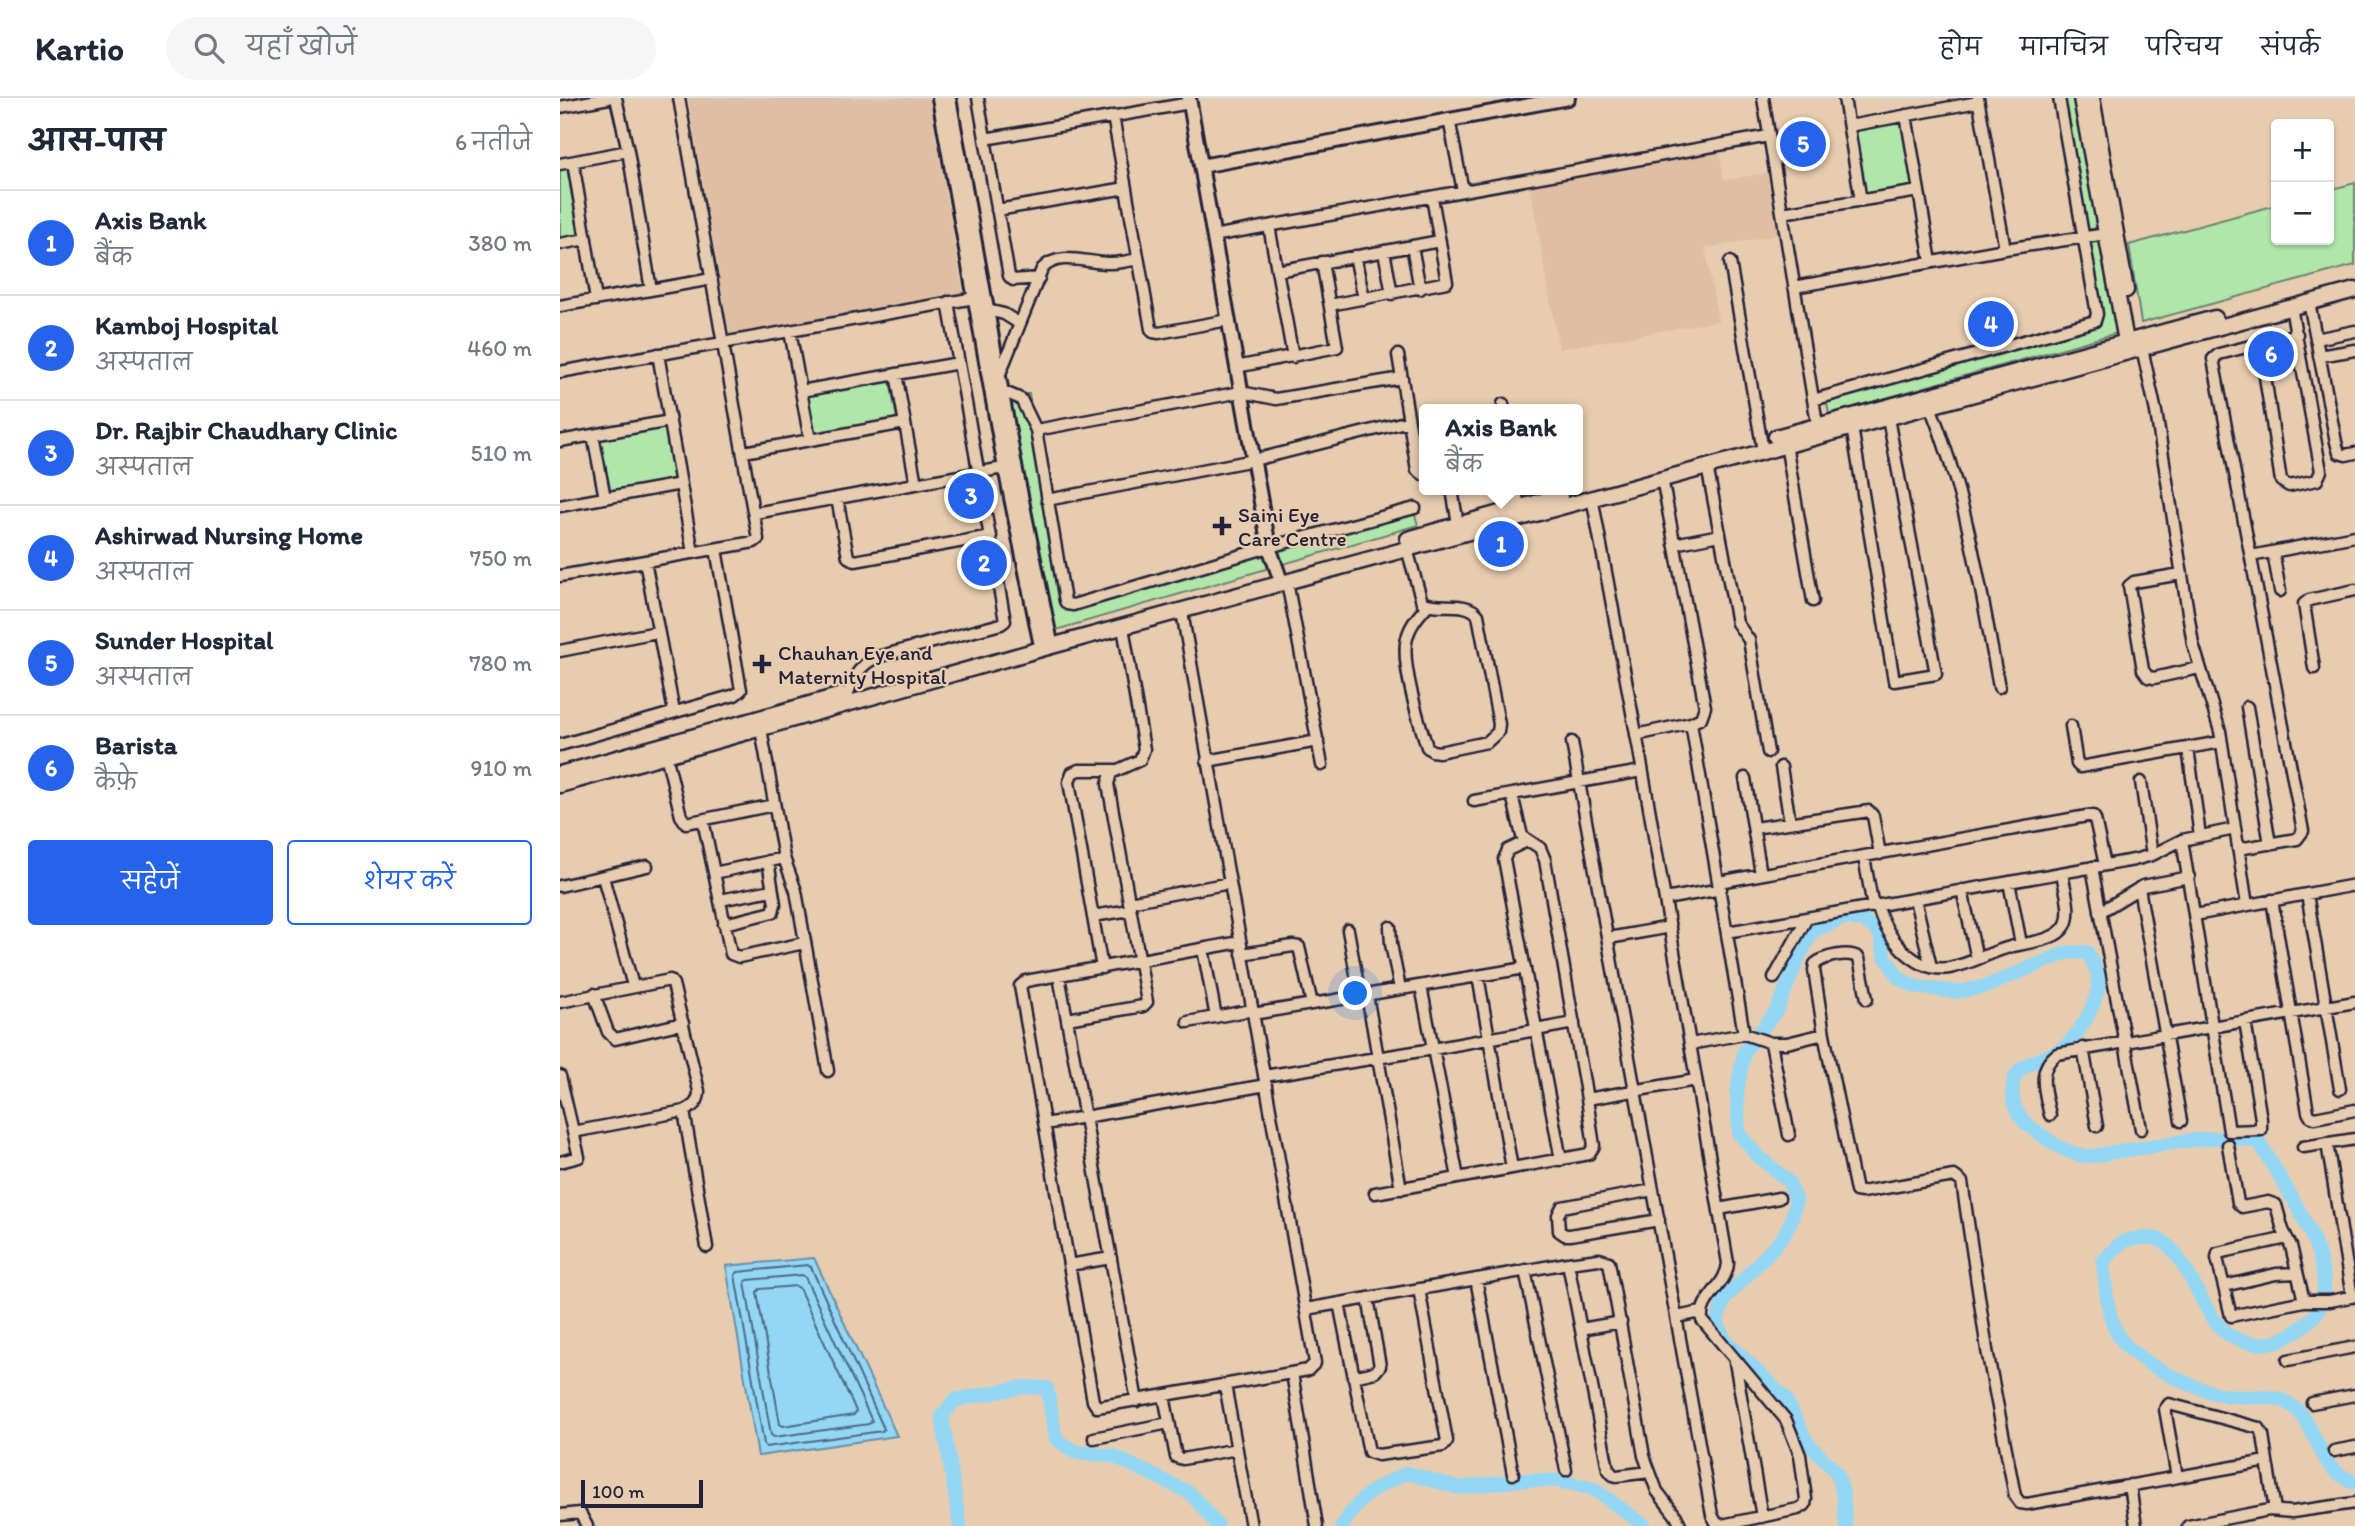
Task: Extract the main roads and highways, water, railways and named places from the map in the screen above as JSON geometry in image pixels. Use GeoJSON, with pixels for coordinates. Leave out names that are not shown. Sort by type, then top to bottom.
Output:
{"type":"FeatureCollection","features":[{"type":"Feature","properties":{"kind":"main road"},"geometry":{"type":"LineString","coordinates":[[2081,98],[2134,346]]}},
{"type":"Feature","properties":{"kind":"main road"},"geometry":{"type":"LineString","coordinates":[[2092,98],[2111,233]]}},
{"type":"Feature","properties":{"kind":"main road"},"geometry":{"type":"LineString","coordinates":[[560,774],[848,694],[1407,549],[1707,466],[1762,446],[1786,444],[1818,431],[1853,428],[2355,281]]}},
{"type":"Feature","properties":{"kind":"main road"},"geometry":{"type":"LineString","coordinates":[[1583,488],[1762,446],[2355,290]]}},
{"type":"Feature","properties":{"kind":"main road"},"geometry":{"type":"LineString","coordinates":[[560,785],[761,729],[1046,642],[1124,627],[1182,612],[1458,524],[1519,508],[1540,496]]}},
{"type":"Feature","properties":{"kind":"water"},"geometry":{"type":"Polygon","coordinates":[[[814,1258],[897,1436],[758,1456],[726,1266],[814,1258]]]}},
{"type":"Feature","properties":{"kind":"waterway"},"geometry":{"type":"LineString","coordinates":[[1846,1526],[1843,1493],[1837,1473],[1807,1442],[1785,1398],[1725,1340],[1717,1322],[1724,1300],[1783,1237],[1792,1219],[1796,1199],[1788,1181],[1758,1156],[1739,1134],[1737,1092],[1744,1052],[1777,1010],[1812,932],[1845,917],[1864,921],[1880,933],[1884,955],[1899,978],[1916,987],[1957,992],[1987,986],[2065,953],[2087,952],[2096,971],[2098,985],[2094,1003],[2084,1022],[2068,1044],[2060,1050],[2022,1068],[2013,1084],[2014,1102],[2022,1119],[2061,1148],[2088,1156],[2207,1139],[2259,1142],[2294,1200],[2316,1248],[2323,1271],[2324,1292],[2318,1311],[2297,1330],[2276,1342],[2260,1344],[2236,1339],[2211,1316],[2188,1273],[2171,1249],[2158,1239],[2148,1238],[2121,1243],[2103,1262],[2110,1314],[2123,1342],[2163,1372],[2211,1392],[2273,1398],[2288,1403],[2303,1416],[2333,1469],[2355,1483]]}},
{"type":"Feature","properties":{"kind":"waterway"},"geometry":{"type":"LineString","coordinates":[[960,1526],[942,1416],[955,1400],[1023,1387],[1047,1388],[1056,1439],[1075,1452],[1113,1456],[1190,1493],[1218,1526]]}},
{"type":"Feature","properties":{"kind":"waterway"},"geometry":{"type":"LineString","coordinates":[[1342,1526],[1369,1494],[1407,1473],[1459,1488],[1520,1480],[1559,1481],[1594,1489],[1645,1526]]}},
{"type":"Feature","properties":{"kind":"place","name":"Sunder Hospital"},"geometry":{"type":"Point","coordinates":[1803,144]}},
{"type":"Feature","properties":{"kind":"place","name":"Ashirwad Nursing Home"},"geometry":{"type":"Point","coordinates":[1991,324]}},
{"type":"Feature","properties":{"kind":"place","name":"Barista"},"geometry":{"type":"Point","coordinates":[2271,354]}},
{"type":"Feature","properties":{"kind":"place","name":"Dr. Rajbir Chaudhary Clinic"},"geometry":{"type":"Point","coordinates":[971,496]}},
{"type":"Feature","properties":{"kind":"place","name":"Saini Eye Care Centre"},"geometry":{"type":"Point","coordinates":[1222,526]}},
{"type":"Feature","properties":{"kind":"place","name":"Axis Bank"},"geometry":{"type":"Point","coordinates":[1501,544]}},
{"type":"Feature","properties":{"kind":"place","name":"Kamboj Hospital"},"geometry":{"type":"Point","coordinates":[984,563]}},
{"type":"Feature","properties":{"kind":"place","name":"Chauhan Eye and Maternity Hospital"},"geometry":{"type":"Point","coordinates":[762,664]}}]}
